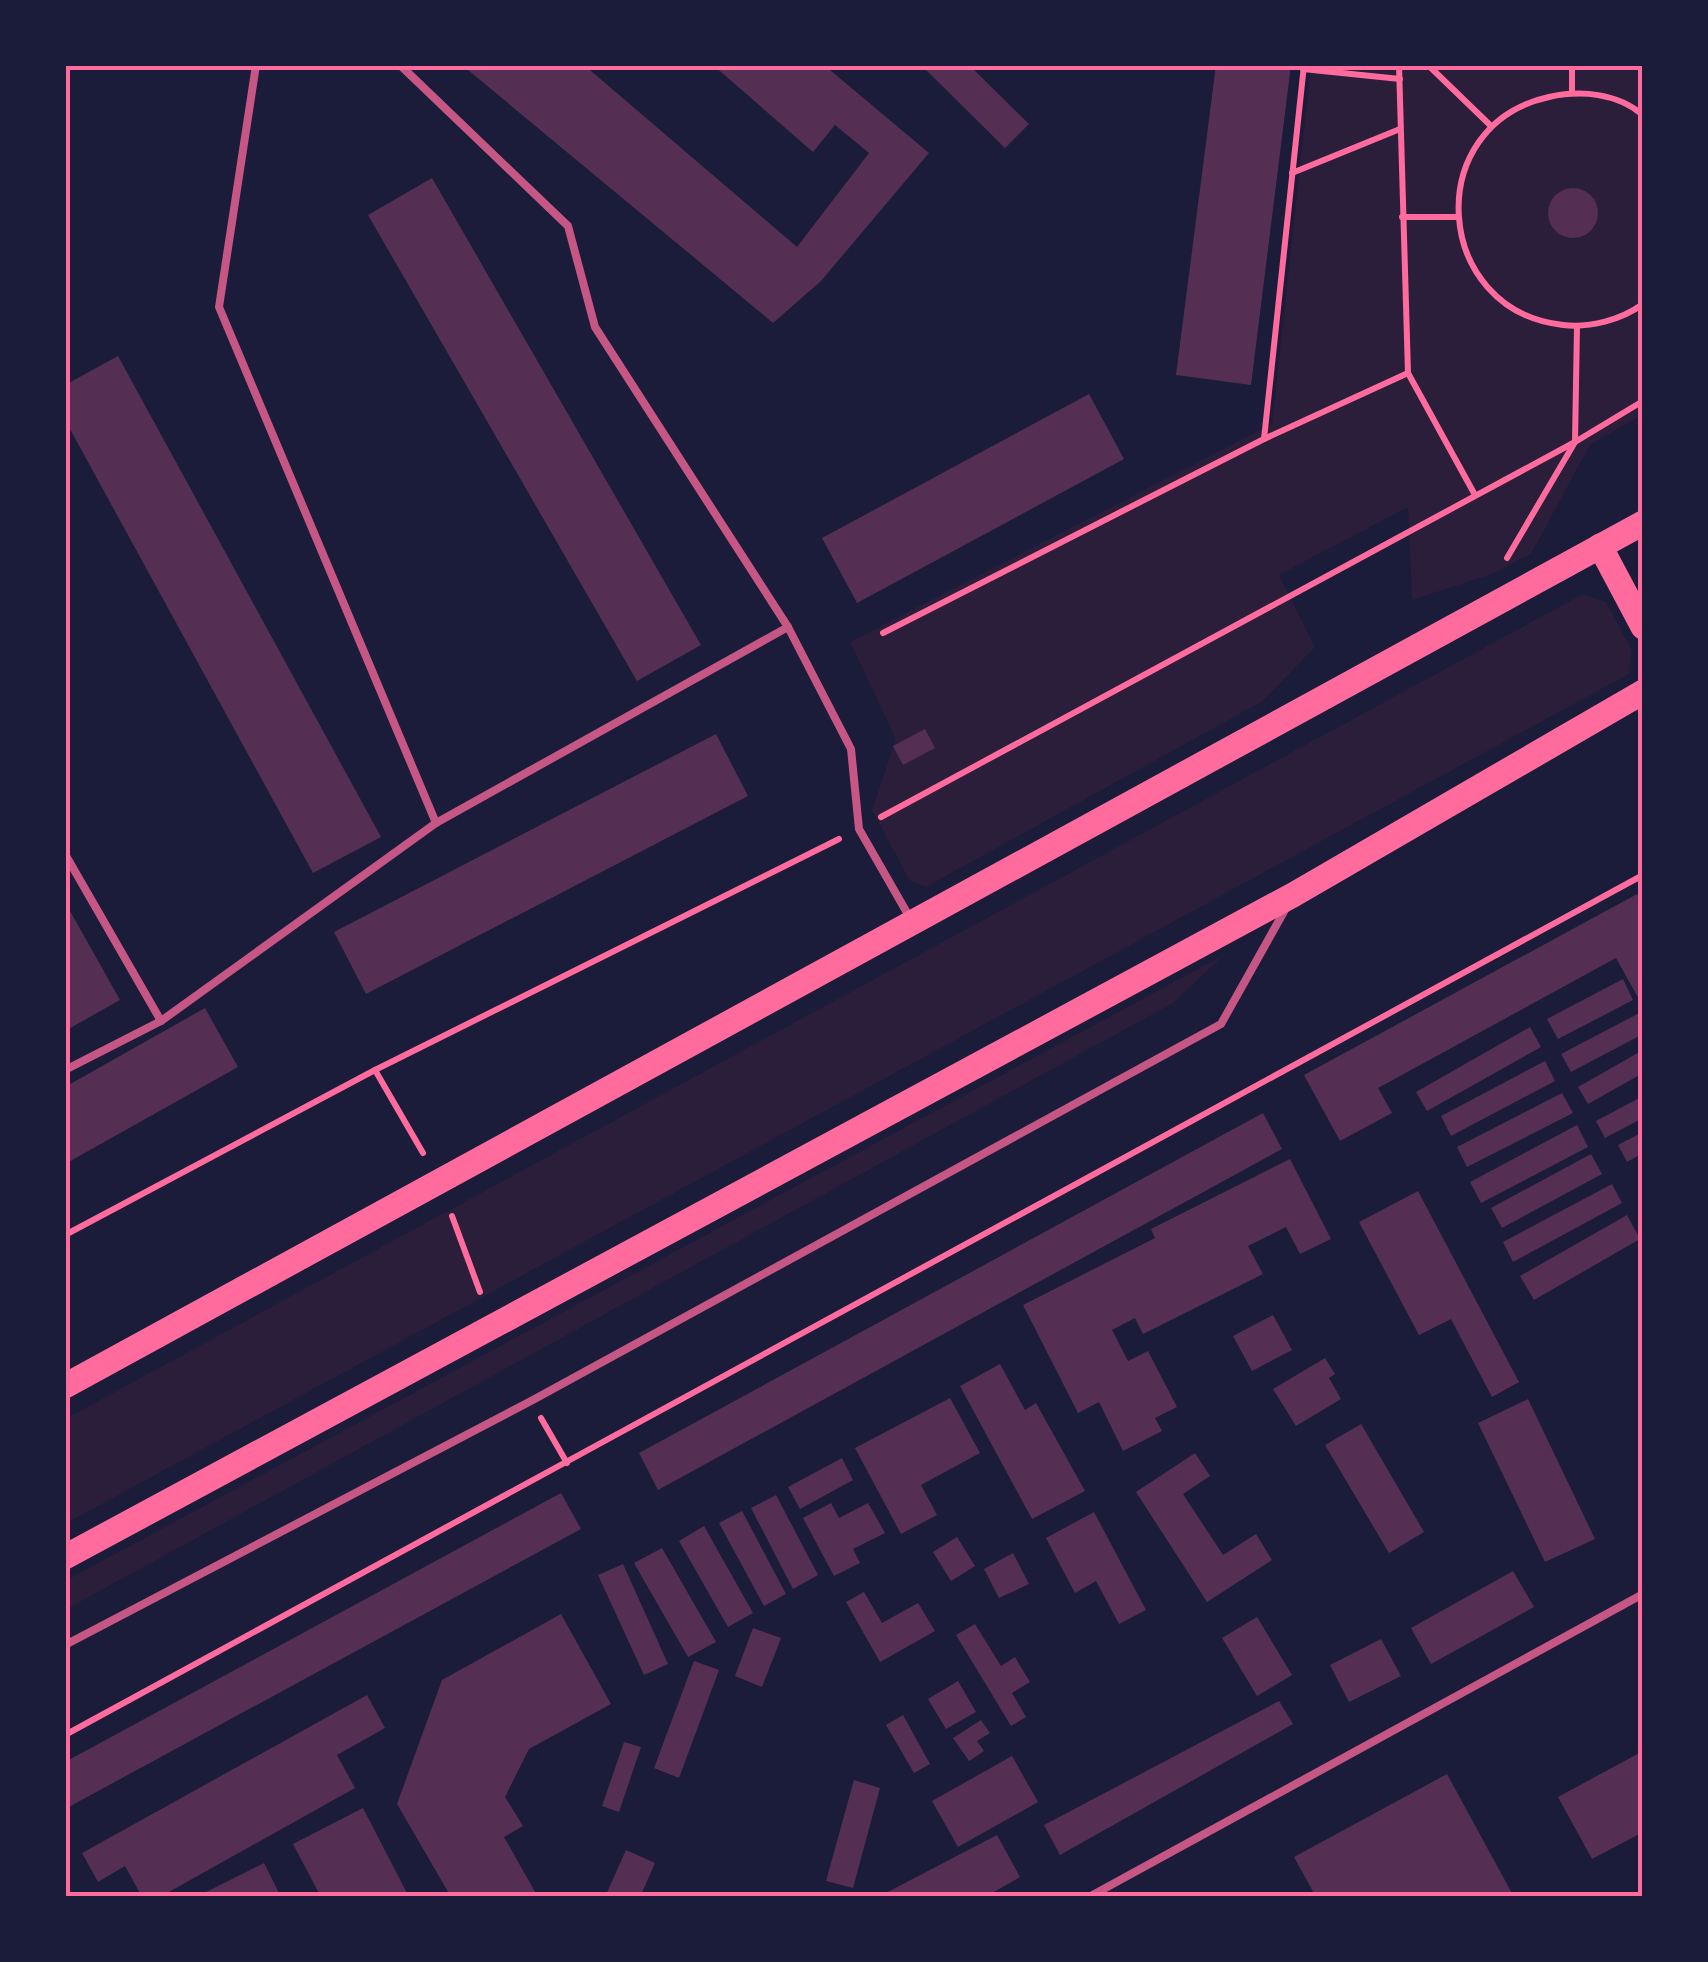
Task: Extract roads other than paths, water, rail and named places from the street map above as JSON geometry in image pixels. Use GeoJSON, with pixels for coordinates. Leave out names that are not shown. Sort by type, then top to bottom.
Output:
{"type":"FeatureCollection","features":[{"type":"Feature","properties":{"kind":"main road"},"geometry":{"type":"LineString","coordinates":[[65,1386],[1643,523]]}},
{"type":"Feature","properties":{"kind":"main road"},"geometry":{"type":"LineString","coordinates":[[1600,546],[1643,627]]}},
{"type":"Feature","properties":{"kind":"main road"},"geometry":{"type":"LineString","coordinates":[[65,1557],[1293,895],[1643,692]]}},
{"type":"Feature","properties":{"kind":"lane"},"geometry":{"type":"LineString","coordinates":[[256,65],[219,308],[436,824]]}},
{"type":"Feature","properties":{"kind":"lane"},"geometry":{"type":"LineString","coordinates":[[400,65],[568,226],[595,328],[788,627],[852,749],[859,829],[912,922]]}},
{"type":"Feature","properties":{"kind":"lane"},"geometry":{"type":"LineString","coordinates":[[65,1070],[161,1021],[436,824],[788,627]]}},
{"type":"Feature","properties":{"kind":"lane"},"geometry":{"type":"LineString","coordinates":[[65,854],[161,1021]]}},
{"type":"Feature","properties":{"kind":"lane"},"geometry":{"type":"LineString","coordinates":[[65,1645],[531,1401],[1220,1024],[1293,895]]}},
{"type":"Feature","properties":{"kind":"lane"},"geometry":{"type":"LineString","coordinates":[[1089,1897],[1643,1594]]}}]}
